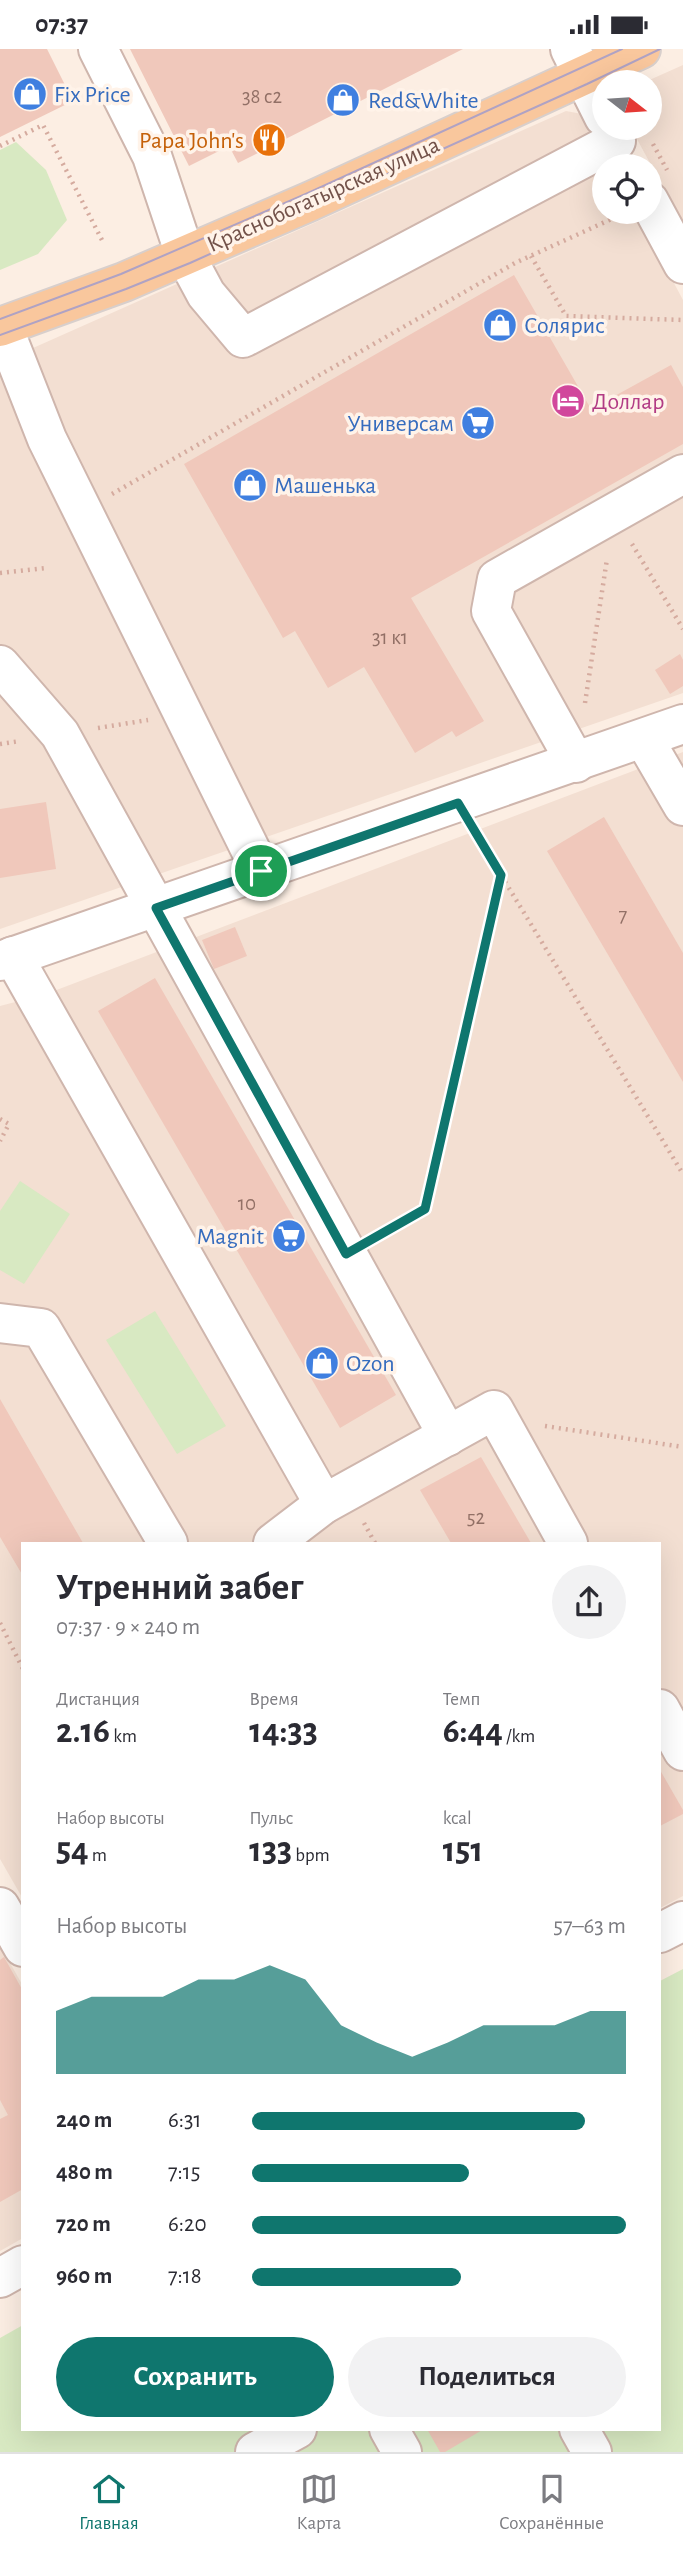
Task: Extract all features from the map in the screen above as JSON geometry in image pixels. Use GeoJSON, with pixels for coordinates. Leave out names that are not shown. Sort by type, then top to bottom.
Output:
{"type":"FeatureCollection","features":[{"type":"Feature","properties":{"kind":"main road","name":"Краснобогатырская улица"},"geometry":{"type":"LineString","coordinates":[[1,327],[124,282],[186,255],[577,63],[641,49]]}},
{"type":"Feature","properties":{"kind":"street"},"geometry":{"type":"LineString","coordinates":[[99,49],[152,156],[186,255],[206,294],[243,338],[618,140]]}},
{"type":"Feature","properties":{"kind":"street"},"geometry":{"type":"LineString","coordinates":[[577,63],[592,88]]}},
{"type":"Feature","properties":{"kind":"street"},"geometry":{"type":"LineString","coordinates":[[662,198],[683,264]]}},
{"type":"Feature","properties":{"kind":"street"},"geometry":{"type":"LineString","coordinates":[[1,327],[47,439],[261,871]]}},
{"type":"Feature","properties":{"kind":"street"},"geometry":{"type":"LineString","coordinates":[[576,762],[491,611],[497,579],[683,474]]}},
{"type":"Feature","properties":{"kind":"street"},"geometry":{"type":"LineString","coordinates":[[0,665],[60,734],[448,1436]]}},
{"type":"Feature","properties":{"kind":"street"},"geometry":{"type":"LineString","coordinates":[[324,1504],[7,959],[683,725]]}},
{"type":"Feature","properties":{"kind":"street"},"geometry":{"type":"LineString","coordinates":[[644,739],[683,806]]}},
{"type":"Feature","properties":{"kind":"street"},"geometry":{"type":"LineString","coordinates":[[0,1323],[41,1328],[167,1542]]}},
{"type":"Feature","properties":{"kind":"street"},"geometry":{"type":"LineString","coordinates":[[274,1542],[324,1504],[494,1410],[567,1542]]}},
{"type":"Feature","properties":{"kind":"street"},"geometry":{"type":"LineString","coordinates":[[661,1711],[683,1751]]}},
{"type":"Feature","properties":{"kind":"street"},"geometry":{"type":"LineString","coordinates":[[0,1907],[21,1944]]}},
{"type":"Feature","properties":{"kind":"street"},"geometry":{"type":"LineString","coordinates":[[661,1932],[683,1921]]}},
{"type":"Feature","properties":{"kind":"street"},"geometry":{"type":"LineString","coordinates":[[0,2278],[21,2266]]}},
{"type":"Feature","properties":{"kind":"street"},"geometry":{"type":"LineString","coordinates":[[256,2452],[293,2431]]}},
{"type":"Feature","properties":{"kind":"street"},"geometry":{"type":"LineString","coordinates":[[390,2431],[402,2452]]}},
{"type":"Feature","properties":{"kind":"street"},"geometry":{"type":"LineString","coordinates":[[580,2431],[592,2452]]}},
{"type":"Feature","properties":{"kind":"path"},"geometry":{"type":"LineString","coordinates":[[0,146],[43,125],[104,244]]}},
{"type":"Feature","properties":{"kind":"path"},"geometry":{"type":"LineString","coordinates":[[84,511],[531,256],[600,224]]}},
{"type":"Feature","properties":{"kind":"path"},"geometry":{"type":"LineString","coordinates":[[531,256],[566,316],[682,320]]}},
{"type":"Feature","properties":{"kind":"path"},"geometry":{"type":"LineString","coordinates":[[614,513],[683,629]]}},
{"type":"Feature","properties":{"kind":"path"},"geometry":{"type":"LineString","coordinates":[[576,762],[614,513]]}},
{"type":"Feature","properties":{"kind":"path"},"geometry":{"type":"LineString","coordinates":[[0,573],[46,568]]}},
{"type":"Feature","properties":{"kind":"path"},"geometry":{"type":"LineString","coordinates":[[458,803],[683,1174]]}},
{"type":"Feature","properties":{"kind":"path"},"geometry":{"type":"LineString","coordinates":[[346,1254],[425,1209],[501,875]]}},
{"type":"Feature","properties":{"kind":"path"},"geometry":{"type":"LineString","coordinates":[[0,1119],[9,1124],[0,1141]]}},
{"type":"Feature","properties":{"kind":"path"},"geometry":{"type":"LineString","coordinates":[[494,1410],[549,1427],[683,1447]]}},
{"type":"Feature","properties":{"kind":"path"},"geometry":{"type":"LineString","coordinates":[[0,1623],[21,1665]]}},
{"type":"Feature","properties":{"kind":"shaded area"},"geometry":{"type":"Polygon","coordinates":[[[683,65],[683,224],[662,185],[662,154],[645,154],[638,140],[662,140],[662,74],[683,65]]]}},
{"type":"Feature","properties":{"kind":"shaded area"},"geometry":{"type":"Polygon","coordinates":[[[566,111],[582,114],[592,129],[592,140],[598,140],[606,154],[592,154],[592,224],[642,224],[683,300],[683,693],[0,929],[0,355],[33,348],[566,111]]]}},
{"type":"Feature","properties":{"kind":"shaded area"},"geometry":{"type":"Polygon","coordinates":[[[683,752],[683,1896],[661,1907],[661,1542],[21,1542],[21,1896],[0,1859],[0,1006],[46,994],[683,752]]]}},
{"type":"Feature","properties":{"kind":"shaded area"},"geometry":{"type":"Polygon","coordinates":[[[0,1945],[21,1982],[21,2239],[0,2251],[0,1945]]]}},
{"type":"Feature","properties":{"kind":"green space"},"geometry":{"type":"Polygon","coordinates":[[[16,142],[46,170],[67,220],[38,254],[0,270],[0,150],[16,142]]]}},
{"type":"Feature","properties":{"kind":"green space"},"geometry":{"type":"Polygon","coordinates":[[[20,1181],[70,1214],[24,1284],[0,1270],[0,1211],[20,1181]]]}},
{"type":"Feature","properties":{"kind":"green space"},"geometry":{"type":"Polygon","coordinates":[[[155,1311],[226,1426],[177,1454],[106,1340],[155,1311]]]}},
{"type":"Feature","properties":{"kind":"green space"},"geometry":{"type":"Polygon","coordinates":[[[683,1969],[683,2452],[0,2452],[0,2338],[21,2326],[21,2431],[661,2431],[661,1980],[683,1969]]]}},
{"type":"Feature","properties":{"kind":"building"},"geometry":{"type":"Polygon","coordinates":[[[0,49],[47,49],[73,101],[0,137],[0,49]]]}},
{"type":"Feature","properties":{"kind":"building"},"geometry":{"type":"Polygon","coordinates":[[[130,49],[463,49],[238,163],[229,146],[189,166],[130,49]]]}},
{"type":"Feature","properties":{"kind":"building"},"geometry":{"type":"Polygon","coordinates":[[[514,275],[591,409],[671,365],[683,387],[683,444],[411,598],[484,721],[456,737],[452,731],[415,753],[364,667],[328,688],[295,631],[283,638],[184,464],[514,275]]]}},
{"type":"Feature","properties":{"kind":"building"},"geometry":{"type":"Polygon","coordinates":[[[680,654],[683,660],[683,686],[670,694],[655,670],[680,654]]]}},
{"type":"Feature","properties":{"kind":"building"},"geometry":{"type":"Polygon","coordinates":[[[46,802],[56,869],[0,878],[0,809],[46,802]]]}},
{"type":"Feature","properties":{"kind":"building"},"geometry":{"type":"Polygon","coordinates":[[[604,817],[683,953],[683,1082],[547,851],[604,817]]]}},
{"type":"Feature","properties":{"kind":"building"},"geometry":{"type":"Polygon","coordinates":[[[235,927],[247,956],[214,969],[202,940],[235,927]]]}},
{"type":"Feature","properties":{"kind":"building"},"geometry":{"type":"Polygon","coordinates":[[[155,978],[396,1395],[340,1428],[98,1011],[155,978]]]}},
{"type":"Feature","properties":{"kind":"building"},"geometry":{"type":"Polygon","coordinates":[[[0,1399],[82,1542],[21,1542],[21,1573],[0,1537],[0,1399]]]}},
{"type":"Feature","properties":{"kind":"building"},"geometry":{"type":"Polygon","coordinates":[[[481,1457],[530,1542],[450,1542],[420,1490],[481,1457]]]}},
{"type":"Feature","properties":{"kind":"building"},"geometry":{"type":"Polygon","coordinates":[[[661,1772],[683,1810],[683,1814],[661,1825],[661,1772]]]}},
{"type":"Feature","properties":{"kind":"building"},"geometry":{"type":"Polygon","coordinates":[[[4,1957],[21,1987],[21,2190],[0,2202],[0,2119],[8,2115],[0,2100],[0,1960],[4,1957]]]}},
{"type":"Feature","properties":{"kind":"building"},"geometry":{"type":"Polygon","coordinates":[[[428,2431],[481,2431],[445,2452],[440,2452],[428,2431]]]}},
{"type":"Feature","properties":{"kind":"tram line"},"geometry":{"type":"LineString","coordinates":[[0,319],[121,274],[308,193],[622,49]]}},
{"type":"Feature","properties":{"kind":"tram line"},"geometry":{"type":"LineString","coordinates":[[0,335],[190,263],[660,49]]}},
{"type":"Feature","properties":{"kind":"place","name":"Fix Price"},"geometry":{"type":"Point","coordinates":[30,94]}},
{"type":"Feature","properties":{"kind":"place","name":"Red&White"},"geometry":{"type":"Point","coordinates":[343,100]}},
{"type":"Feature","properties":{"kind":"place","name":"Papa John's"},"geometry":{"type":"Point","coordinates":[269,140]}},
{"type":"Feature","properties":{"kind":"place","name":"Солярис"},"geometry":{"type":"Point","coordinates":[500,325]}},
{"type":"Feature","properties":{"kind":"place","name":"Доллар"},"geometry":{"type":"Point","coordinates":[568,401]}},
{"type":"Feature","properties":{"kind":"place","name":"Универсам"},"geometry":{"type":"Point","coordinates":[478,423]}},
{"type":"Feature","properties":{"kind":"place","name":"Машенька"},"geometry":{"type":"Point","coordinates":[250,485]}},
{"type":"Feature","properties":{"kind":"place","name":"Magnit"},"geometry":{"type":"Point","coordinates":[289,1236]}},
{"type":"Feature","properties":{"kind":"place","name":"Ozon"},"geometry":{"type":"Point","coordinates":[322,1363]}},
{"type":"Feature","properties":{"kind":"route"},"geometry":{"type":"LineString","coordinates":[[458,803],[501,875],[425,1209],[346,1254],[156,908],[261,871],[458,803]]}}]}
